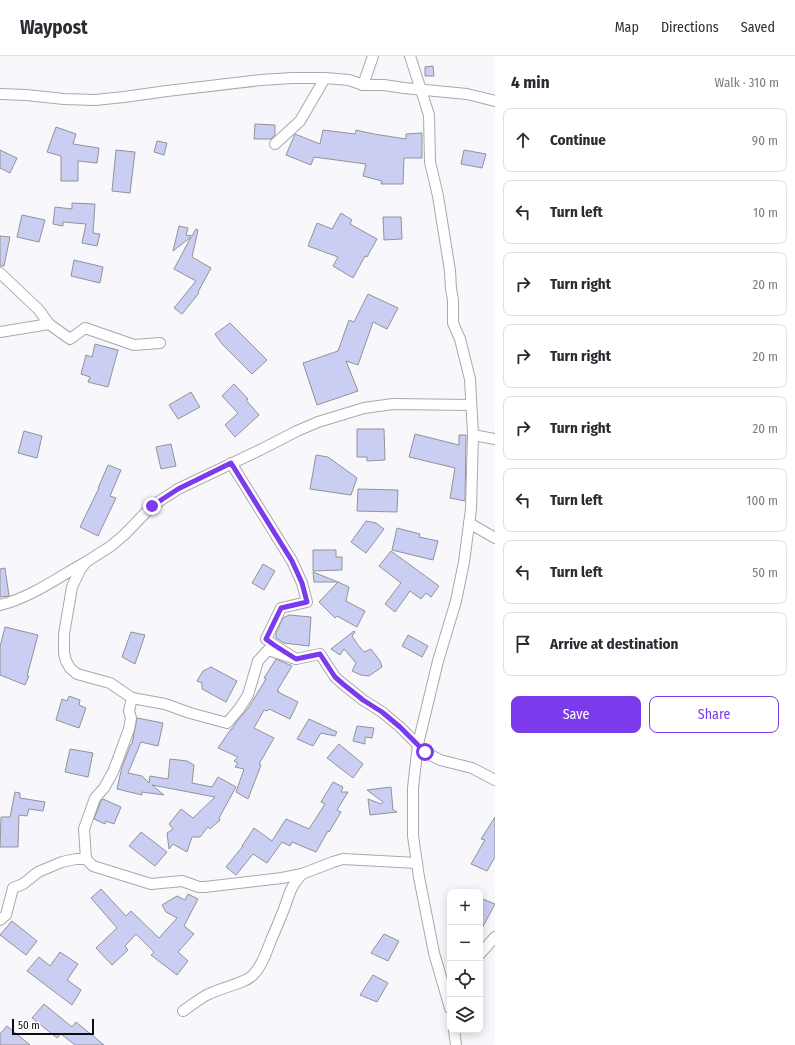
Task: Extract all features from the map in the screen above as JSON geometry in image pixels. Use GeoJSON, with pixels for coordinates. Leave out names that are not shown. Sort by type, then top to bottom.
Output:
{"type":"FeatureCollection","features":[{"type":"Feature","properties":{"kind":"street"},"geometry":{"type":"LineString","coordinates":[[363,85],[372,56]]}},
{"type":"Feature","properties":{"kind":"street"},"geometry":{"type":"LineString","coordinates":[[410,56],[429,115],[430,162],[438,196],[450,271],[454,323],[460,339],[470,379],[473,435],[470,509],[464,562],[456,601],[438,661],[418,744],[413,788],[413,836],[417,863],[434,953],[446,978],[449,997]]}},
{"type":"Feature","properties":{"kind":"street"},"geometry":{"type":"LineString","coordinates":[[275,144],[300,121],[325,78]]}},
{"type":"Feature","properties":{"kind":"street"},"geometry":{"type":"LineString","coordinates":[[0,94],[26,95],[64,100],[95,100],[261,80],[325,78],[349,80],[363,85],[384,85],[467,94],[495,101]]}},
{"type":"Feature","properties":{"kind":"street"},"geometry":{"type":"LineString","coordinates":[[0,273],[39,310],[49,324],[70,339],[85,328],[134,345],[160,343]]}},
{"type":"Feature","properties":{"kind":"street"},"geometry":{"type":"LineString","coordinates":[[0,332],[49,324]]}},
{"type":"Feature","properties":{"kind":"street"},"geometry":{"type":"LineString","coordinates":[[471,405],[392,404],[364,408],[318,422],[297,431],[178,489],[152,506],[124,535],[86,562],[80,570],[72,588],[64,634],[64,653],[70,668],[77,674],[110,683],[132,698],[165,704],[190,713],[227,723],[248,695],[258,661],[268,650],[296,659],[320,654],[335,677],[363,700],[382,712],[400,727],[425,752],[440,760],[472,768],[495,780]]}},
{"type":"Feature","properties":{"kind":"street"},"geometry":{"type":"LineString","coordinates":[[473,435],[495,439]]}},
{"type":"Feature","properties":{"kind":"street"},"geometry":{"type":"LineString","coordinates":[[231,463],[292,561],[302,583],[307,602],[281,608],[266,639],[296,659]]}},
{"type":"Feature","properties":{"kind":"street"},"geometry":{"type":"LineString","coordinates":[[469,523],[495,538]]}},
{"type":"Feature","properties":{"kind":"street"},"geometry":{"type":"LineString","coordinates":[[0,605],[12,602],[34,591],[92,558]]}},
{"type":"Feature","properties":{"kind":"street"},"geometry":{"type":"LineString","coordinates":[[132,698],[129,711],[131,718],[129,729],[113,772],[104,788],[94,798],[84,829],[86,859],[93,866],[151,884],[182,881],[198,887],[205,887],[282,878],[302,874],[343,859],[417,863]]}},
{"type":"Feature","properties":{"kind":"street"},"geometry":{"type":"LineString","coordinates":[[0,920],[6,916],[13,888],[23,884],[38,872],[62,862],[76,859],[86,859]]}},
{"type":"Feature","properties":{"kind":"street"},"geometry":{"type":"LineString","coordinates":[[183,1011],[207,994],[248,980],[253,975],[259,968],[267,950],[293,884],[302,874]]}},
{"type":"Feature","properties":{"kind":"street"},"geometry":{"type":"LineString","coordinates":[[483,951],[495,937]]}},
{"type":"Feature","properties":{"kind":"street"},"geometry":{"type":"LineString","coordinates":[[454,1033],[456,1045]]}},
{"type":"Feature","properties":{"kind":"building"},"geometry":{"type":"Polygon","coordinates":[[[433,66],[434,76],[425,76],[425,67],[433,66]]]}},
{"type":"Feature","properties":{"kind":"building"},"geometry":{"type":"Polygon","coordinates":[[[255,124],[275,125],[275,135],[271,139],[254,139],[255,124]]]}},
{"type":"Feature","properties":{"kind":"building"},"geometry":{"type":"Polygon","coordinates":[[[56,127],[76,134],[73,144],[99,148],[97,163],[78,161],[78,181],[61,181],[61,156],[47,152],[56,127]]]}},
{"type":"Feature","properties":{"kind":"building"},"geometry":{"type":"Polygon","coordinates":[[[323,130],[355,134],[356,130],[406,139],[406,134],[422,133],[422,158],[404,158],[403,184],[381,184],[382,181],[363,176],[366,164],[314,157],[311,165],[286,155],[295,134],[320,144],[323,130]]]}},
{"type":"Feature","properties":{"kind":"building"},"geometry":{"type":"Polygon","coordinates":[[[157,141],[167,143],[164,155],[154,152],[157,141]]]}},
{"type":"Feature","properties":{"kind":"building"},"geometry":{"type":"Polygon","coordinates":[[[0,150],[17,158],[10,173],[0,168],[0,150]]]}},
{"type":"Feature","properties":{"kind":"building"},"geometry":{"type":"Polygon","coordinates":[[[116,150],[135,152],[130,193],[112,191],[116,150]]]}},
{"type":"Feature","properties":{"kind":"building"},"geometry":{"type":"Polygon","coordinates":[[[464,150],[486,154],[482,168],[461,164],[464,150]]]}},
{"type":"Feature","properties":{"kind":"building"},"geometry":{"type":"Polygon","coordinates":[[[72,203],[95,204],[93,233],[100,234],[97,246],[82,243],[86,224],[63,222],[63,226],[53,224],[55,207],[72,209],[72,203]]]}},
{"type":"Feature","properties":{"kind":"building"},"geometry":{"type":"Polygon","coordinates":[[[341,213],[352,220],[350,224],[377,239],[367,257],[365,256],[353,278],[333,266],[338,257],[308,246],[317,223],[332,229],[341,213]]]}},
{"type":"Feature","properties":{"kind":"building"},"geometry":{"type":"Polygon","coordinates":[[[22,215],[45,220],[39,242],[17,237],[22,215]]]}},
{"type":"Feature","properties":{"kind":"building"},"geometry":{"type":"Polygon","coordinates":[[[383,217],[401,217],[402,239],[384,240],[383,217]]]}},
{"type":"Feature","properties":{"kind":"building"},"geometry":{"type":"Polygon","coordinates":[[[179,226],[188,228],[186,235],[192,236],[196,229],[198,230],[192,257],[211,268],[198,292],[199,293],[182,314],[174,308],[196,281],[174,269],[191,237],[173,251],[179,226]]]}},
{"type":"Feature","properties":{"kind":"building"},"geometry":{"type":"Polygon","coordinates":[[[0,236],[10,237],[4,266],[0,266],[0,236]]]}},
{"type":"Feature","properties":{"kind":"building"},"geometry":{"type":"Polygon","coordinates":[[[74,260],[103,267],[100,283],[71,276],[74,260]]]}},
{"type":"Feature","properties":{"kind":"building"},"geometry":{"type":"Polygon","coordinates":[[[368,294],[398,308],[387,329],[373,322],[358,365],[346,361],[358,391],[317,405],[303,363],[338,351],[349,320],[354,322],[368,294]]]}},
{"type":"Feature","properties":{"kind":"building"},"geometry":{"type":"Polygon","coordinates":[[[230,323],[267,360],[252,374],[222,344],[215,334],[230,323]]]}},
{"type":"Feature","properties":{"kind":"building"},"geometry":{"type":"Polygon","coordinates":[[[95,344],[118,350],[108,387],[88,382],[90,377],[81,374],[86,355],[92,357],[95,344]]]}},
{"type":"Feature","properties":{"kind":"building"},"geometry":{"type":"Polygon","coordinates":[[[234,384],[248,399],[246,400],[259,415],[235,437],[225,425],[238,413],[222,396],[234,384]]]}},
{"type":"Feature","properties":{"kind":"building"},"geometry":{"type":"Polygon","coordinates":[[[191,392],[200,407],[178,419],[169,405],[191,392]]]}},
{"type":"Feature","properties":{"kind":"building"},"geometry":{"type":"Polygon","coordinates":[[[357,429],[384,429],[385,460],[367,461],[367,457],[357,457],[357,429]]]}},
{"type":"Feature","properties":{"kind":"building"},"geometry":{"type":"Polygon","coordinates":[[[24,431],[42,436],[37,458],[18,453],[24,431]]]}},
{"type":"Feature","properties":{"kind":"building"},"geometry":{"type":"Polygon","coordinates":[[[415,434],[459,445],[459,435],[466,435],[465,501],[450,498],[455,468],[409,457],[415,434]]]}},
{"type":"Feature","properties":{"kind":"building"},"geometry":{"type":"Polygon","coordinates":[[[171,444],[176,466],[161,469],[156,447],[171,444]]]}},
{"type":"Feature","properties":{"kind":"building"},"geometry":{"type":"Polygon","coordinates":[[[316,455],[328,457],[357,478],[351,495],[310,489],[316,455]]]}},
{"type":"Feature","properties":{"kind":"building"},"geometry":{"type":"Polygon","coordinates":[[[108,465],[121,470],[110,496],[116,498],[98,536],[80,527],[99,488],[108,465]]]}},
{"type":"Feature","properties":{"kind":"building"},"geometry":{"type":"Polygon","coordinates":[[[358,489],[398,490],[397,512],[357,511],[358,489]]]}},
{"type":"Feature","properties":{"kind":"building"},"geometry":{"type":"Polygon","coordinates":[[[366,521],[376,523],[384,529],[366,553],[351,542],[366,521]]]}},
{"type":"Feature","properties":{"kind":"building"},"geometry":{"type":"Polygon","coordinates":[[[397,528],[420,534],[419,537],[438,541],[433,560],[392,550],[397,528]]]}},
{"type":"Feature","properties":{"kind":"building"},"geometry":{"type":"Polygon","coordinates":[[[313,550],[336,550],[336,557],[342,557],[342,570],[313,571],[313,550]]]}},
{"type":"Feature","properties":{"kind":"building"},"geometry":{"type":"Polygon","coordinates":[[[391,551],[439,586],[431,597],[426,593],[421,599],[410,591],[395,612],[385,604],[401,583],[379,566],[391,551]]]}},
{"type":"Feature","properties":{"kind":"building"},"geometry":{"type":"Polygon","coordinates":[[[263,564],[275,571],[264,590],[252,583],[263,564]]]}},
{"type":"Feature","properties":{"kind":"building"},"geometry":{"type":"Polygon","coordinates":[[[5,568],[9,596],[0,597],[0,569],[5,568]]]}},
{"type":"Feature","properties":{"kind":"building"},"geometry":{"type":"Polygon","coordinates":[[[313,572],[338,582],[314,582],[313,572]]]}},
{"type":"Feature","properties":{"kind":"building"},"geometry":{"type":"Polygon","coordinates":[[[338,582],[349,587],[346,601],[365,611],[357,627],[337,616],[335,618],[319,602],[338,582]]]}},
{"type":"Feature","properties":{"kind":"building"},"geometry":{"type":"Polygon","coordinates":[[[289,615],[311,617],[309,646],[284,643],[276,638],[276,633],[283,618],[289,615]]]}},
{"type":"Feature","properties":{"kind":"building"},"geometry":{"type":"Polygon","coordinates":[[[5,627],[38,635],[27,676],[29,676],[25,685],[0,675],[0,647],[5,627]]]}},
{"type":"Feature","properties":{"kind":"building"},"geometry":{"type":"Polygon","coordinates":[[[354,631],[355,632],[352,636],[358,645],[364,652],[371,649],[380,661],[382,667],[369,676],[361,675],[352,671],[356,663],[344,649],[340,655],[331,649],[354,631]]]}},
{"type":"Feature","properties":{"kind":"building"},"geometry":{"type":"Polygon","coordinates":[[[131,632],[145,635],[135,664],[122,657],[131,632]]]}},
{"type":"Feature","properties":{"kind":"building"},"geometry":{"type":"Polygon","coordinates":[[[408,635],[428,646],[422,657],[402,646],[408,635]]]}},
{"type":"Feature","properties":{"kind":"building"},"geometry":{"type":"Polygon","coordinates":[[[276,659],[292,666],[277,691],[298,702],[290,719],[269,709],[267,711],[264,710],[254,728],[274,738],[259,764],[261,765],[248,799],[236,792],[244,769],[235,767],[238,763],[234,761],[238,757],[218,748],[249,707],[276,659]]]}},
{"type":"Feature","properties":{"kind":"building"},"geometry":{"type":"Polygon","coordinates":[[[211,667],[237,681],[226,702],[202,689],[202,683],[197,681],[203,671],[211,667]]]}},
{"type":"Feature","properties":{"kind":"building"},"geometry":{"type":"Polygon","coordinates":[[[69,696],[80,700],[79,705],[86,708],[79,728],[56,720],[62,699],[67,701],[69,696]]]}},
{"type":"Feature","properties":{"kind":"building"},"geometry":{"type":"Polygon","coordinates":[[[137,718],[163,723],[158,746],[141,742],[128,773],[142,776],[149,783],[150,776],[168,779],[170,759],[187,761],[194,765],[192,783],[212,787],[218,777],[236,787],[219,818],[220,820],[210,829],[208,827],[200,837],[192,837],[187,852],[173,844],[169,849],[167,833],[173,829],[169,824],[181,809],[193,818],[215,797],[152,785],[164,795],[142,792],[142,795],[117,789],[122,767],[132,744],[137,718]]]}},
{"type":"Feature","properties":{"kind":"building"},"geometry":{"type":"Polygon","coordinates":[[[309,719],[337,732],[335,736],[321,733],[313,746],[297,739],[309,719]]]}},
{"type":"Feature","properties":{"kind":"building"},"geometry":{"type":"Polygon","coordinates":[[[357,726],[374,728],[372,738],[365,737],[365,744],[353,741],[357,726]]]}},
{"type":"Feature","properties":{"kind":"building"},"geometry":{"type":"Polygon","coordinates":[[[339,744],[363,764],[353,778],[327,758],[339,744]]]}},
{"type":"Feature","properties":{"kind":"building"},"geometry":{"type":"Polygon","coordinates":[[[70,749],[93,753],[88,777],[65,772],[70,749]]]}},
{"type":"Feature","properties":{"kind":"building"},"geometry":{"type":"Polygon","coordinates":[[[333,782],[343,787],[341,792],[348,792],[337,810],[341,812],[316,852],[292,842],[290,846],[282,842],[267,863],[253,854],[236,875],[226,867],[243,846],[254,828],[272,841],[286,819],[309,829],[325,804],[321,802],[333,782]]]}},
{"type":"Feature","properties":{"kind":"building"},"geometry":{"type":"Polygon","coordinates":[[[391,787],[393,810],[397,812],[370,815],[368,799],[381,804],[383,802],[367,790],[391,787]]]}},
{"type":"Feature","properties":{"kind":"building"},"geometry":{"type":"Polygon","coordinates":[[[15,792],[20,793],[20,798],[45,802],[43,811],[29,809],[27,816],[19,815],[18,847],[0,847],[1,817],[10,817],[15,792]]]}},
{"type":"Feature","properties":{"kind":"building"},"geometry":{"type":"Polygon","coordinates":[[[103,799],[121,807],[114,824],[106,821],[105,824],[94,819],[103,799]]]}},
{"type":"Feature","properties":{"kind":"building"},"geometry":{"type":"Polygon","coordinates":[[[495,817],[495,857],[487,871],[471,864],[485,840],[481,839],[495,817]]]}},
{"type":"Feature","properties":{"kind":"building"},"geometry":{"type":"Polygon","coordinates":[[[141,832],[167,852],[155,866],[129,846],[141,832]]]}},
{"type":"Feature","properties":{"kind":"building"},"geometry":{"type":"Polygon","coordinates":[[[101,889],[126,916],[131,911],[159,938],[177,918],[166,912],[162,905],[177,896],[185,900],[188,894],[198,899],[184,926],[194,934],[178,952],[188,961],[177,975],[151,955],[154,952],[136,934],[125,946],[128,950],[112,965],[96,948],[117,928],[91,898],[101,889]]]}},
{"type":"Feature","properties":{"kind":"building"},"geometry":{"type":"Polygon","coordinates":[[[483,899],[495,904],[483,926],[483,899]]]}},
{"type":"Feature","properties":{"kind":"building"},"geometry":{"type":"Polygon","coordinates":[[[12,921],[37,941],[26,955],[0,935],[12,921]]]}},
{"type":"Feature","properties":{"kind":"building"},"geometry":{"type":"Polygon","coordinates":[[[384,934],[399,941],[388,961],[371,953],[384,934]]]}},
{"type":"Feature","properties":{"kind":"building"},"geometry":{"type":"Polygon","coordinates":[[[60,952],[78,964],[67,980],[81,990],[72,1005],[27,971],[39,957],[50,966],[60,952]]]}},
{"type":"Feature","properties":{"kind":"building"},"geometry":{"type":"Polygon","coordinates":[[[373,975],[388,983],[377,1002],[360,995],[373,975]]]}},
{"type":"Feature","properties":{"kind":"building"},"geometry":{"type":"Polygon","coordinates":[[[44,1004],[72,1027],[76,1022],[104,1045],[75,1045],[61,1034],[57,1038],[32,1018],[44,1004]]]}},
{"type":"Feature","properties":{"kind":"building"},"geometry":{"type":"Polygon","coordinates":[[[7,1026],[30,1045],[0,1045],[0,1034],[7,1026]]]}},
{"type":"Feature","properties":{"kind":"route"},"geometry":{"type":"LineString","coordinates":[[152,506],[178,489],[231,463],[292,561],[302,583],[307,602],[281,608],[266,639],[296,659],[320,654],[335,677],[353,693],[382,712],[400,727],[425,752]]}}]}
